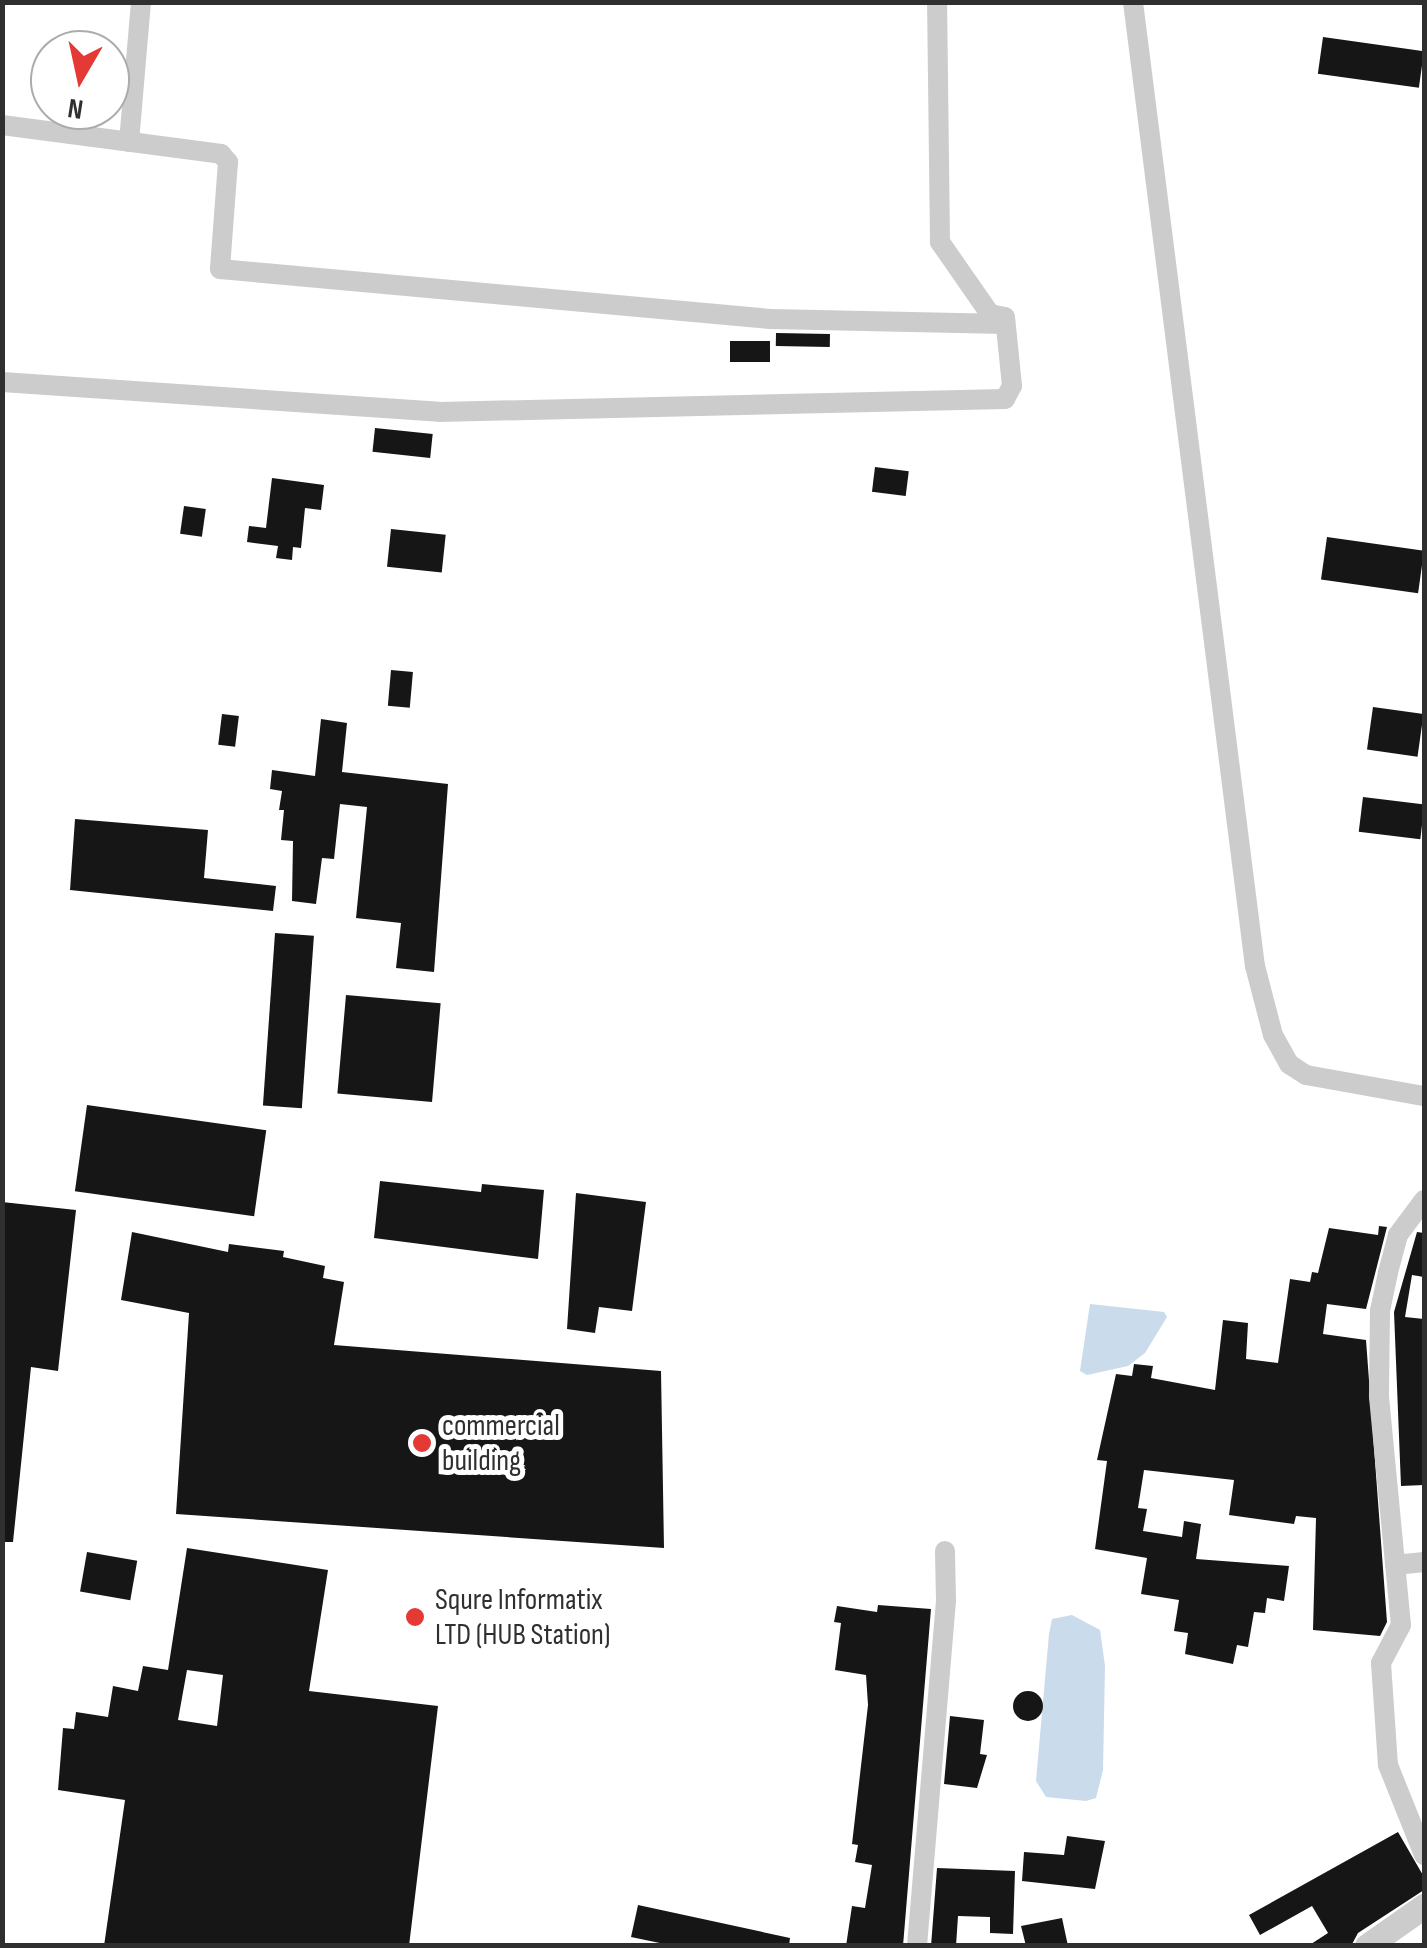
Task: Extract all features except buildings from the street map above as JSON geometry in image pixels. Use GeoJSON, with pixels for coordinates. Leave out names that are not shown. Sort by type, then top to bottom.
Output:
{"type":"FeatureCollection","features":[{"type":"Feature","properties":{"kind":"street"},"geometry":{"type":"LineString","coordinates":[[129,142],[141,2]]}},
{"type":"Feature","properties":{"kind":"street"},"geometry":{"type":"LineString","coordinates":[[2,382],[439,412],[986,403],[1011,391],[1007,324],[1005,317],[990,314],[940,242],[937,2]]}},
{"type":"Feature","properties":{"kind":"street"},"geometry":{"type":"LineString","coordinates":[[1133,2],[1253,947],[1273,1035],[1289,1064],[1306,1075],[1424,1096]]}},
{"type":"Feature","properties":{"kind":"street"},"geometry":{"type":"LineString","coordinates":[[2,124],[225,157],[220,270],[770,319],[1007,324]]}},
{"type":"Feature","properties":{"kind":"street"},"geometry":{"type":"LineString","coordinates":[[1424,1200],[1398,1235],[1380,1311],[1382,1463],[1401,1625],[1380,1663],[1388,1766],[1424,1855]]}},
{"type":"Feature","properties":{"kind":"street"},"geometry":{"type":"LineString","coordinates":[[917,1946],[946,1600],[944,1551]]}},
{"type":"Feature","properties":{"kind":"street"},"geometry":{"type":"LineString","coordinates":[[1395,1565],[1424,1562]]}},
{"type":"Feature","properties":{"kind":"street"},"geometry":{"type":"LineString","coordinates":[[1367,1946],[1424,1906]]}},
{"type":"Feature","properties":{"kind":"water"},"geometry":{"type":"Polygon","coordinates":[[[1090,1304],[1164,1312],[1167,1317],[1145,1353],[1128,1366],[1087,1375],[1080,1371],[1090,1304]]]}},
{"type":"Feature","properties":{"kind":"water"},"geometry":{"type":"Polygon","coordinates":[[[1072,1615],[1100,1630],[1105,1666],[1103,1770],[1096,1798],[1086,1801],[1046,1797],[1036,1781],[1052,1619],[1072,1615]]]}},
{"type":"Feature","properties":{"kind":"place","name":"commercial building"},"geometry":{"type":"Point","coordinates":[422,1443]}},
{"type":"Feature","properties":{"kind":"place","name":"Squre Informatix LTD (HUB Station)"},"geometry":{"type":"Point","coordinates":[415,1617]}}]}
